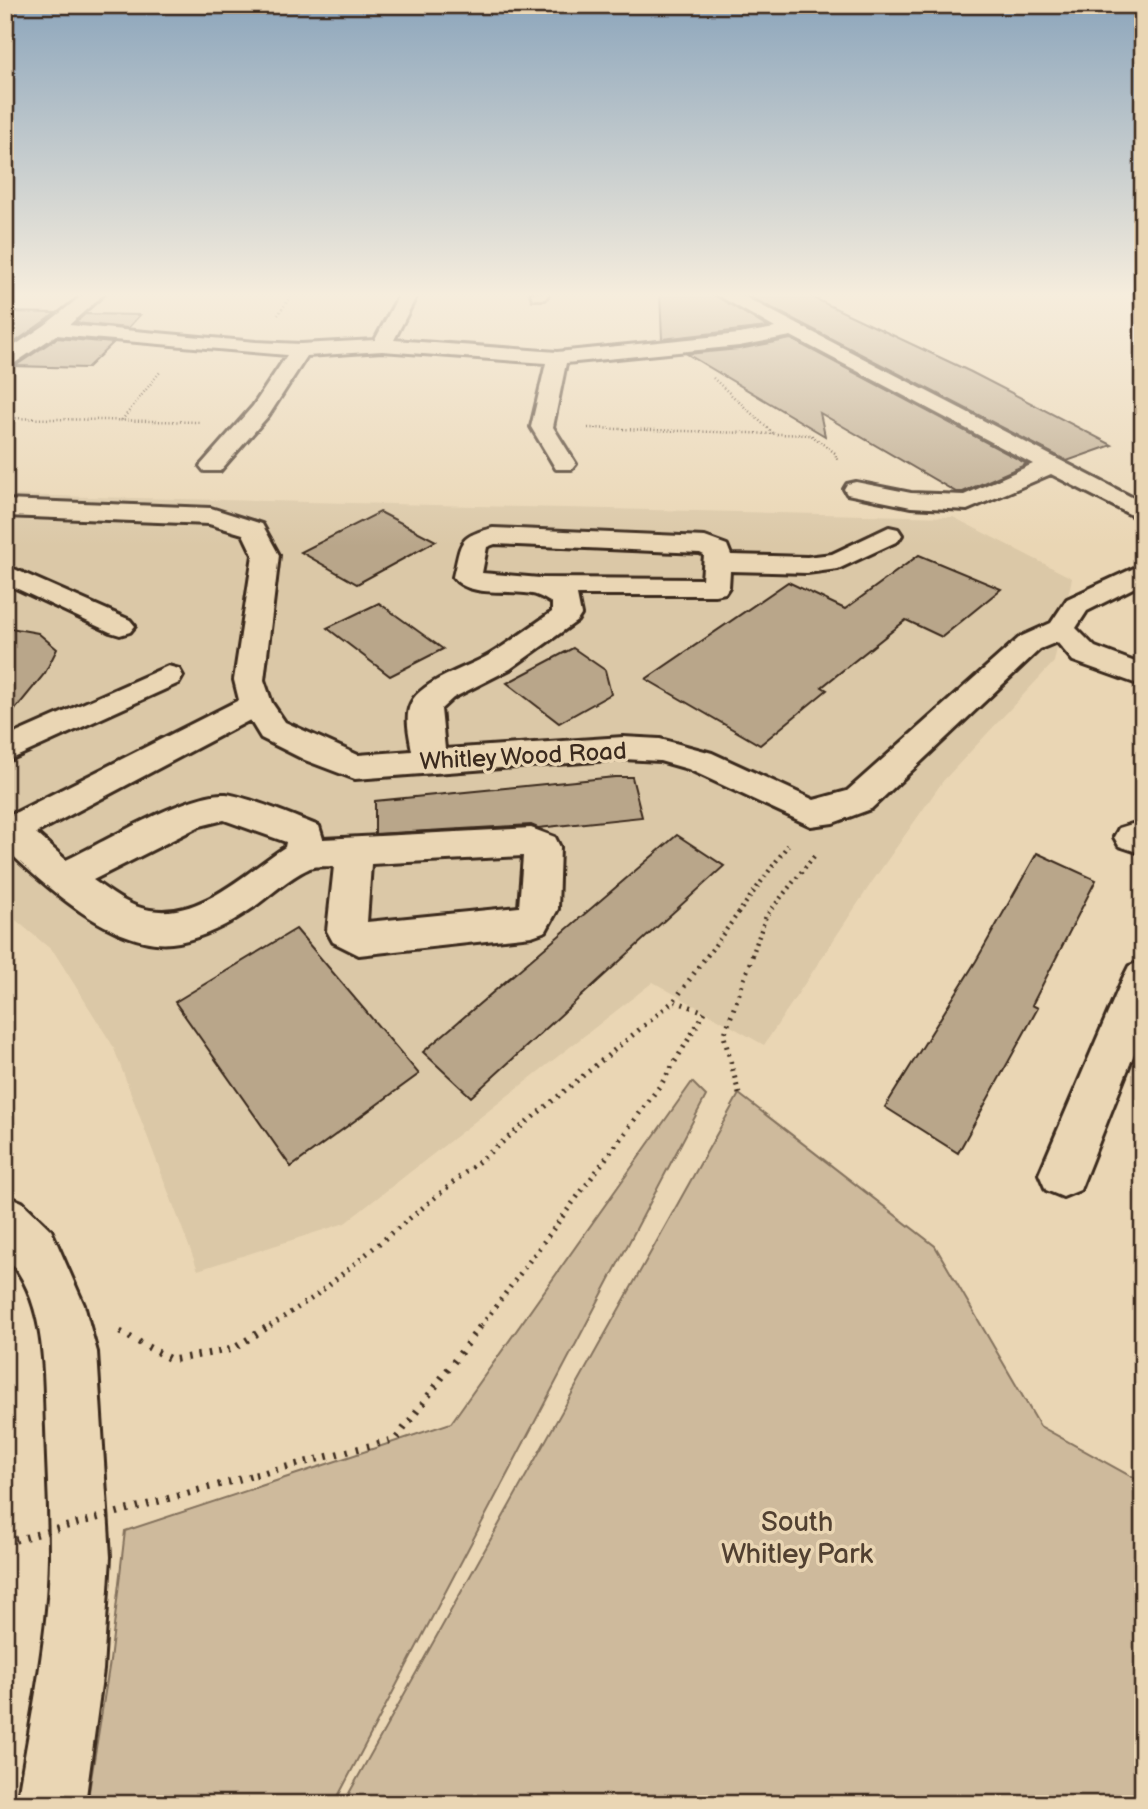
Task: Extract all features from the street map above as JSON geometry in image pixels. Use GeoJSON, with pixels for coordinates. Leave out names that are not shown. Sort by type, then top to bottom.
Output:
{"type":"FeatureCollection","features":[{"type":"Feature","properties":{"kind":"street"},"geometry":{"type":"LineString","coordinates":[[212,466],[250,424],[282,377]]}},
{"type":"Feature","properties":{"kind":"street"},"geometry":{"type":"LineString","coordinates":[[553,377],[542,427],[564,464]]}},
{"type":"Feature","properties":{"kind":"street"},"geometry":{"type":"LineString","coordinates":[[884,377],[1143,513]]}},
{"type":"Feature","properties":{"kind":"street"},"geometry":{"type":"LineString","coordinates":[[856,489],[911,500],[967,503],[1051,465]]}},
{"type":"Feature","properties":{"kind":"street","name":"Whitley Wood Road"},"geometry":{"type":"LineString","coordinates":[[5,508],[211,516],[253,529],[266,555],[248,681],[256,704],[273,730],[355,767],[623,748],[660,750],[700,761],[822,811]]}},
{"type":"Feature","properties":{"kind":"street"},"geometry":{"type":"LineString","coordinates":[[717,563],[807,565],[838,561],[888,535]]}},
{"type":"Feature","properties":{"kind":"street"},"geometry":{"type":"LineString","coordinates":[[492,536],[705,545],[718,551],[717,563],[715,587],[702,589],[540,586],[477,581],[467,577],[475,542],[492,536]]}},
{"type":"Feature","properties":{"kind":"street"},"geometry":{"type":"LineString","coordinates":[[822,811],[859,800],[1030,643],[1061,629],[1077,605],[1143,572]]}},
{"type":"Feature","properties":{"kind":"street"},"geometry":{"type":"LineString","coordinates":[[5,573],[120,626]]}},
{"type":"Feature","properties":{"kind":"street"},"geometry":{"type":"LineString","coordinates":[[430,761],[424,720],[425,705],[442,691],[499,662],[567,615],[566,599],[540,586]]}},
{"type":"Feature","properties":{"kind":"street"},"geometry":{"type":"LineString","coordinates":[[1061,629],[1084,654],[1143,677]]}},
{"type":"Feature","properties":{"kind":"street"},"geometry":{"type":"LineString","coordinates":[[5,751],[167,676]]}},
{"type":"Feature","properties":{"kind":"street"},"geometry":{"type":"LineString","coordinates":[[256,704],[7,829],[77,892],[141,925],[169,929],[201,920],[302,854],[530,842],[542,847],[540,909],[532,920],[518,923],[359,939],[347,931],[354,852]]}},
{"type":"Feature","properties":{"kind":"street"},"geometry":{"type":"LineString","coordinates":[[63,878],[187,817],[209,809],[226,807],[306,835],[302,854]]}},
{"type":"Feature","properties":{"kind":"street"},"geometry":{"type":"LineString","coordinates":[[1063,1174],[1143,978]]}},
{"type":"Feature","properties":{"kind":"street"},"geometry":{"type":"LineString","coordinates":[[5,1219],[33,1248],[58,1305],[71,1352],[80,1557],[71,1670],[51,1804]]}},
{"type":"Feature","properties":{"kind":"path"},"geometry":{"type":"LineString","coordinates":[[122,420],[155,377]]}},
{"type":"Feature","properties":{"kind":"path"},"geometry":{"type":"LineString","coordinates":[[713,377],[774,433]]}},
{"type":"Feature","properties":{"kind":"path"},"geometry":{"type":"LineString","coordinates":[[5,418],[250,424]]}},
{"type":"Feature","properties":{"kind":"path"},"geometry":{"type":"LineString","coordinates":[[542,427],[811,435],[835,453],[840,474],[856,489]]}},
{"type":"Feature","properties":{"kind":"path"},"geometry":{"type":"LineString","coordinates":[[110,1327],[173,1360],[233,1349],[314,1297],[674,1001],[822,811]]}},
{"type":"Feature","properties":{"kind":"path"},"geometry":{"type":"LineString","coordinates":[[739,1094],[724,1036],[766,916],[830,835],[822,811]]}},
{"type":"Feature","properties":{"kind":"path"},"geometry":{"type":"LineString","coordinates":[[5,1543],[396,1439],[662,1083],[705,1012],[674,1001]]}},
{"type":"Feature","properties":{"kind":"shaded area"},"geometry":{"type":"Polygon","coordinates":[[[5,495],[953,517],[1072,578],[1054,662],[943,781],[764,1045],[653,982],[345,1223],[198,1270],[113,1046],[54,952],[5,911],[5,495]]]}},
{"type":"Feature","properties":{"kind":"green space"},"geometry":{"type":"Polygon","coordinates":[[[692,1082],[706,1096],[334,1804],[87,1804],[110,1661],[125,1531],[451,1423],[692,1082]]]}},
{"type":"Feature","properties":{"kind":"green space","name":"South Whitley Park"},"geometry":{"type":"Polygon","coordinates":[[[739,1094],[935,1246],[1040,1426],[1143,1483],[1143,1804],[343,1804],[739,1094]]]}},
{"type":"Feature","properties":{"kind":"building"},"geometry":{"type":"Polygon","coordinates":[[[726,377],[864,377],[1027,464],[963,492],[956,492],[820,413],[825,436],[726,377]]]}},
{"type":"Feature","properties":{"kind":"building"},"geometry":{"type":"Polygon","coordinates":[[[906,377],[981,377],[1112,445],[1067,461],[906,377]]]}},
{"type":"Feature","properties":{"kind":"building"},"geometry":{"type":"Polygon","coordinates":[[[380,512],[436,541],[357,584],[301,552],[380,512]]]}},
{"type":"Feature","properties":{"kind":"building"},"geometry":{"type":"Polygon","coordinates":[[[919,555],[1001,589],[942,637],[906,620],[822,687],[827,690],[760,745],[646,679],[788,582],[845,609],[919,555]]]}},
{"type":"Feature","properties":{"kind":"building"},"geometry":{"type":"Polygon","coordinates":[[[379,603],[443,649],[390,676],[327,628],[379,603]]]}},
{"type":"Feature","properties":{"kind":"building"},"geometry":{"type":"Polygon","coordinates":[[[5,627],[38,633],[57,649],[45,673],[5,722],[5,627]]]}},
{"type":"Feature","properties":{"kind":"building"},"geometry":{"type":"Polygon","coordinates":[[[573,648],[605,670],[611,694],[559,723],[507,683],[573,648]]]}},
{"type":"Feature","properties":{"kind":"building"},"geometry":{"type":"Polygon","coordinates":[[[632,777],[642,817],[538,828],[531,825],[375,834],[375,801],[632,777]]]}},
{"type":"Feature","properties":{"kind":"building"},"geometry":{"type":"Polygon","coordinates":[[[677,835],[724,866],[471,1097],[423,1052],[677,835]]]}},
{"type":"Feature","properties":{"kind":"building"},"geometry":{"type":"Polygon","coordinates":[[[1037,853],[1096,880],[1032,1005],[1038,1008],[958,1153],[885,1107],[976,961],[1037,853]]]}},
{"type":"Feature","properties":{"kind":"building"},"geometry":{"type":"Polygon","coordinates":[[[296,929],[419,1074],[291,1167],[175,1002],[296,929]]]}}]}
